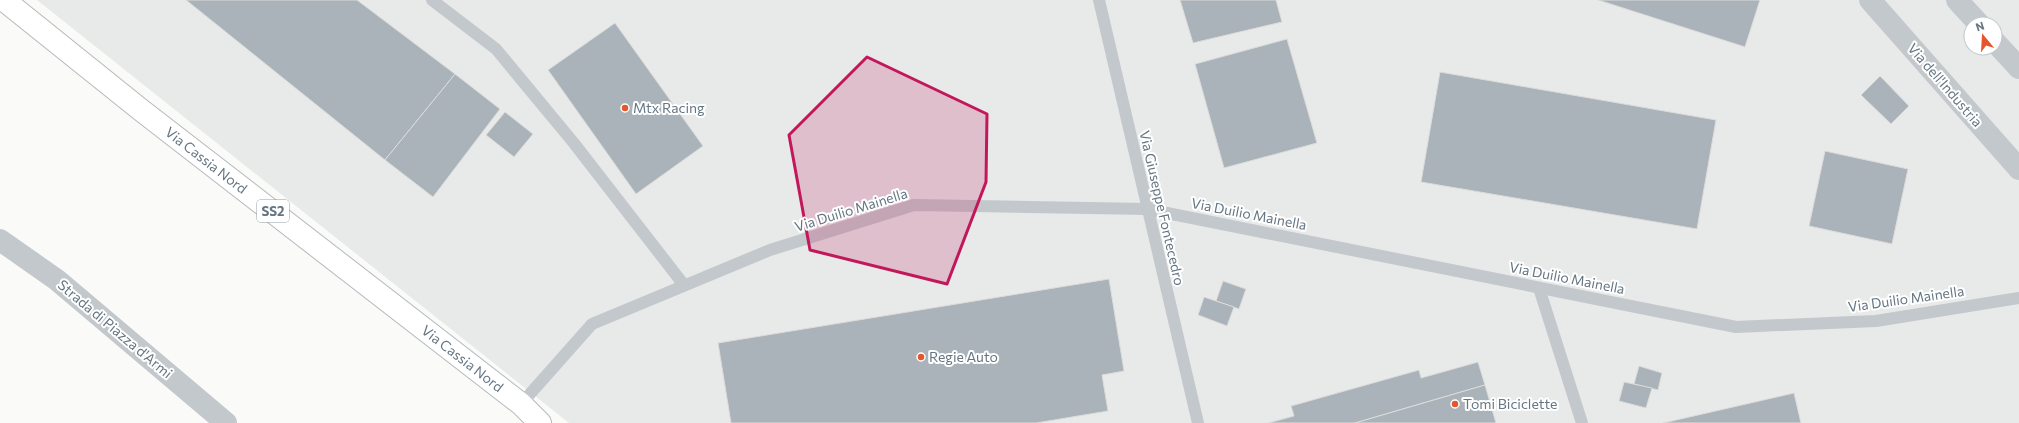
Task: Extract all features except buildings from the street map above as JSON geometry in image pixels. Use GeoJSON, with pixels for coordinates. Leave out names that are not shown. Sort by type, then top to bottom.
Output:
{"type":"FeatureCollection","features":[{"type":"Feature","properties":{"kind":"main road","name":"Via Cassia Nord"},"geometry":{"type":"LineString","coordinates":[[4,0],[141,110],[521,404],[540,423]]}},
{"type":"Feature","properties":{"kind":"street","name":"Via dell'Industria"},"geometry":{"type":"LineString","coordinates":[[1870,0],[2019,169]]}},
{"type":"Feature","properties":{"kind":"street"},"geometry":{"type":"LineString","coordinates":[[1956,0],[1971,16]]}},
{"type":"Feature","properties":{"kind":"street"},"geometry":{"type":"LineString","coordinates":[[2003,51],[2019,68]]}},
{"type":"Feature","properties":{"kind":"street","name":"Strada di Piazza d'Armi"},"geometry":{"type":"LineString","coordinates":[[0,240],[57,280],[226,423]]}},
{"type":"Feature","properties":{"kind":"lane"},"geometry":{"type":"LineString","coordinates":[[432,0],[496,49],[573,142],[684,286]]}},
{"type":"Feature","properties":{"kind":"lane","name":"Via Giuseppe Fontecedro"},"geometry":{"type":"LineString","coordinates":[[1098,0],[1146,209],[1198,423]]}},
{"type":"Feature","properties":{"kind":"lane","name":"Via Duilio Mainella"},"geometry":{"type":"LineString","coordinates":[[521,404],[592,324],[770,250],[914,205],[1146,209],[1736,327],[1876,321],[2019,298]]}},
{"type":"Feature","properties":{"kind":"lane"},"geometry":{"type":"LineString","coordinates":[[1539,288],[1582,423]]}},
{"type":"Feature","properties":{"kind":"highlighted area"},"geometry":{"type":"Polygon","coordinates":[[[867,57],[987,114],[986,182],[947,284],[810,250],[789,135],[867,57]]]}},
{"type":"Feature","properties":{"kind":"shaded area"},"geometry":{"type":"Polygon","coordinates":[[[37,0],[2019,0],[2019,423],[569,423],[37,0]]]}},
{"type":"Feature","properties":{"kind":"place","name":"Mtx Racing"},"geometry":{"type":"Point","coordinates":[625,108]}},
{"type":"Feature","properties":{"kind":"place","name":"Regie Auto"},"geometry":{"type":"Point","coordinates":[921,357]}},
{"type":"Feature","properties":{"kind":"place","name":"Tomi Biciclette"},"geometry":{"type":"Point","coordinates":[1455,404]}}]}
